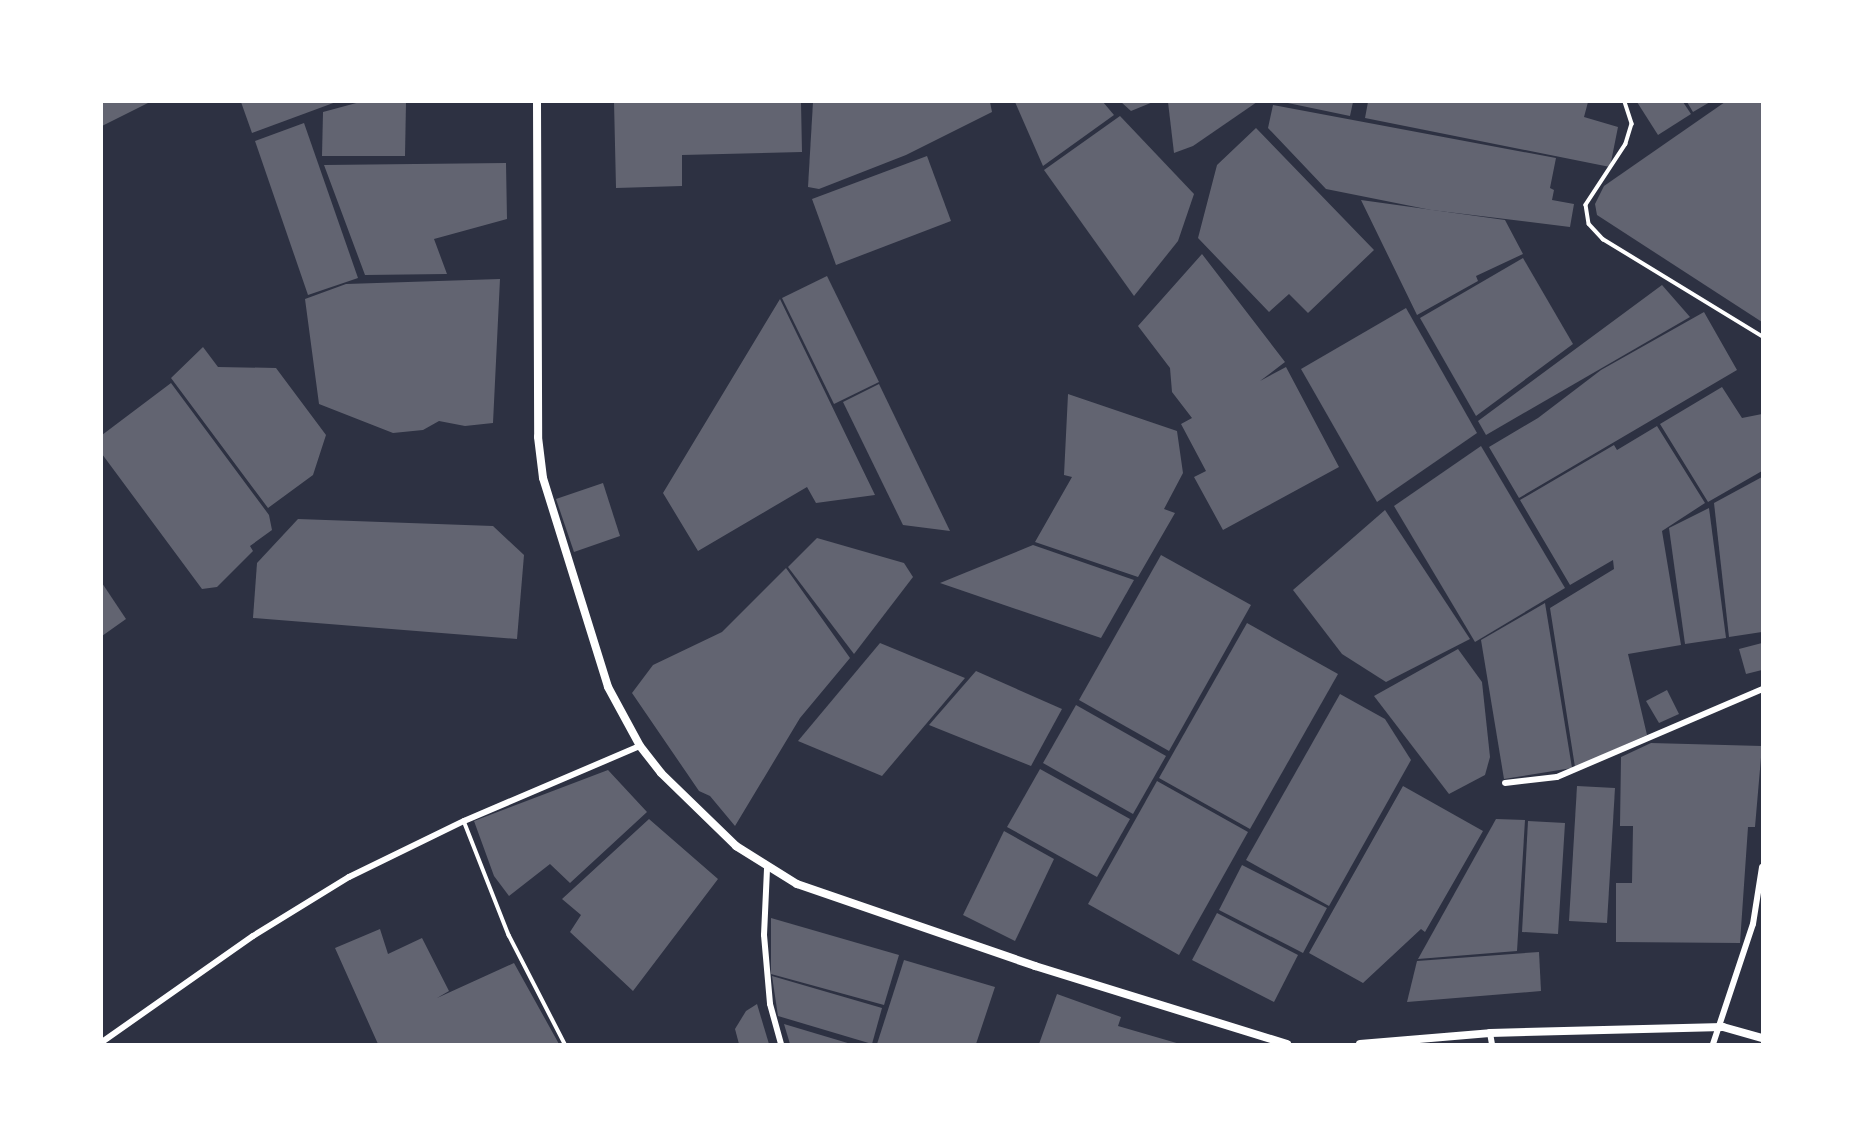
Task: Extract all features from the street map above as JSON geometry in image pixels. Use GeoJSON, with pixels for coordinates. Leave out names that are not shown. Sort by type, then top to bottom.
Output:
{"type":"FeatureCollection","features":[{"type":"Feature","properties":{"kind":"street"},"geometry":{"type":"LineString","coordinates":[[537,102],[538,437],[543,478],[608,687],[640,746],[717,828],[767,869],[1023,962],[1287,1045]]}},
{"type":"Feature","properties":{"kind":"street"},"geometry":{"type":"LineString","coordinates":[[1505,783],[1557,777],[1762,689]]}},
{"type":"Feature","properties":{"kind":"street"},"geometry":{"type":"LineString","coordinates":[[102,1042],[253,936],[339,883],[464,821],[640,746]]}},
{"type":"Feature","properties":{"kind":"street"},"geometry":{"type":"LineString","coordinates":[[1713,1045],[1723,1027],[1753,924],[1762,867]]}},
{"type":"Feature","properties":{"kind":"street"},"geometry":{"type":"LineString","coordinates":[[767,869],[764,935],[770,1004],[781,1045]]}},
{"type":"Feature","properties":{"kind":"street"},"geometry":{"type":"LineString","coordinates":[[1360,1045],[1490,1033],[1723,1027],[1762,1038]]}},
{"type":"Feature","properties":{"kind":"street"},"geometry":{"type":"LineString","coordinates":[[1490,1033],[1492,1045]]}},
{"type":"Feature","properties":{"kind":"lane"},"geometry":{"type":"LineString","coordinates":[[1625,102],[1632,124],[1626,144],[1586,205],[1588,224],[1602,239],[1762,336]]}},
{"type":"Feature","properties":{"kind":"lane"},"geometry":{"type":"LineString","coordinates":[[464,821],[509,935],[565,1045]]}},
{"type":"Feature","properties":{"kind":"building"},"geometry":{"type":"Polygon","coordinates":[[[102,102],[150,102],[102,126],[102,102]]]}},
{"type":"Feature","properties":{"kind":"building"},"geometry":{"type":"Polygon","coordinates":[[[241,102],[336,102],[252,133],[241,102]]]}},
{"type":"Feature","properties":{"kind":"building"},"geometry":{"type":"Polygon","coordinates":[[[360,102],[406,102],[405,156],[322,156],[323,112],[360,102]]]}},
{"type":"Feature","properties":{"kind":"building"},"geometry":{"type":"Polygon","coordinates":[[[614,102],[801,102],[802,152],[682,155],[682,186],[616,188],[614,102]]]}},
{"type":"Feature","properties":{"kind":"building"},"geometry":{"type":"Polygon","coordinates":[[[813,102],[990,102],[992,112],[906,155],[819,189],[808,187],[813,102]]]}},
{"type":"Feature","properties":{"kind":"building"},"geometry":{"type":"Polygon","coordinates":[[[1015,102],[1103,102],[1114,115],[1043,166],[1015,102]]]}},
{"type":"Feature","properties":{"kind":"building"},"geometry":{"type":"Polygon","coordinates":[[[1121,102],[1153,102],[1131,111],[1121,102]]]}},
{"type":"Feature","properties":{"kind":"building"},"geometry":{"type":"Polygon","coordinates":[[[1168,102],[1257,102],[1193,146],[1174,153],[1168,102]]]}},
{"type":"Feature","properties":{"kind":"building"},"geometry":{"type":"Polygon","coordinates":[[[1283,102],[1353,102],[1350,116],[1283,102]]]}},
{"type":"Feature","properties":{"kind":"building"},"geometry":{"type":"Polygon","coordinates":[[[1368,102],[1588,102],[1584,117],[1618,127],[1610,167],[1365,118],[1368,102]]]}},
{"type":"Feature","properties":{"kind":"building"},"geometry":{"type":"Polygon","coordinates":[[[1637,102],[1683,102],[1691,114],[1658,135],[1637,102]]]}},
{"type":"Feature","properties":{"kind":"building"},"geometry":{"type":"Polygon","coordinates":[[[1687,102],[1710,102],[1693,112],[1687,102]]]}},
{"type":"Feature","properties":{"kind":"building"},"geometry":{"type":"Polygon","coordinates":[[[1725,102],[1762,102],[1762,322],[1597,215],[1595,204],[1604,186],[1725,102]]]}},
{"type":"Feature","properties":{"kind":"building"},"geometry":{"type":"Polygon","coordinates":[[[1273,105],[1556,158],[1550,188],[1554,190],[1552,200],[1574,204],[1570,227],[1431,210],[1326,189],[1268,128],[1273,105]]]}},
{"type":"Feature","properties":{"kind":"building"},"geometry":{"type":"Polygon","coordinates":[[[1120,116],[1194,194],[1178,241],[1134,296],[1044,170],[1120,116]]]}},
{"type":"Feature","properties":{"kind":"building"},"geometry":{"type":"Polygon","coordinates":[[[304,123],[358,278],[308,295],[255,141],[304,123]]]}},
{"type":"Feature","properties":{"kind":"building"},"geometry":{"type":"Polygon","coordinates":[[[1256,128],[1374,250],[1308,313],[1289,294],[1269,312],[1198,238],[1217,165],[1256,128]]]}},
{"type":"Feature","properties":{"kind":"building"},"geometry":{"type":"Polygon","coordinates":[[[927,156],[951,221],[836,265],[812,199],[927,156]]]}},
{"type":"Feature","properties":{"kind":"building"},"geometry":{"type":"Polygon","coordinates":[[[506,163],[507,219],[434,239],[447,274],[365,275],[324,165],[506,163]]]}},
{"type":"Feature","properties":{"kind":"building"},"geometry":{"type":"Polygon","coordinates":[[[1361,200],[1505,220],[1523,254],[1476,276],[1478,281],[1417,315],[1361,200]]]}},
{"type":"Feature","properties":{"kind":"building"},"geometry":{"type":"Polygon","coordinates":[[[1202,254],[1285,362],[1260,381],[1286,367],[1339,467],[1223,530],[1194,477],[1206,471],[1181,424],[1192,418],[1172,392],[1170,368],[1138,326],[1202,254]]]}},
{"type":"Feature","properties":{"kind":"building"},"geometry":{"type":"Polygon","coordinates":[[[1523,258],[1573,344],[1476,416],[1420,318],[1523,258]]]}},
{"type":"Feature","properties":{"kind":"building"},"geometry":{"type":"Polygon","coordinates":[[[827,276],[879,382],[834,404],[782,298],[827,276]]]}},
{"type":"Feature","properties":{"kind":"building"},"geometry":{"type":"Polygon","coordinates":[[[500,279],[493,423],[465,426],[439,421],[423,430],[393,433],[319,404],[305,299],[346,284],[500,279]]]}},
{"type":"Feature","properties":{"kind":"building"},"geometry":{"type":"Polygon","coordinates":[[[1662,285],[1690,317],[1486,435],[1478,421],[1662,285]]]}},
{"type":"Feature","properties":{"kind":"building"},"geometry":{"type":"Polygon","coordinates":[[[780,299],[875,495],[816,503],[807,487],[698,551],[663,493],[780,299]]]}},
{"type":"Feature","properties":{"kind":"building"},"geometry":{"type":"Polygon","coordinates":[[[1406,308],[1477,433],[1377,502],[1301,369],[1406,308]]]}},
{"type":"Feature","properties":{"kind":"building"},"geometry":{"type":"Polygon","coordinates":[[[1704,312],[1737,370],[1519,498],[1489,447],[1538,418],[1601,370],[1704,312]]]}},
{"type":"Feature","properties":{"kind":"building"},"geometry":{"type":"Polygon","coordinates":[[[203,347],[218,367],[276,368],[326,435],[313,475],[268,508],[171,378],[203,347]]]}},
{"type":"Feature","properties":{"kind":"building"},"geometry":{"type":"Polygon","coordinates":[[[171,383],[269,515],[272,530],[250,546],[253,551],[217,587],[202,589],[102,454],[102,435],[171,383]]]}},
{"type":"Feature","properties":{"kind":"building"},"geometry":{"type":"Polygon","coordinates":[[[879,384],[950,531],[903,525],[843,402],[879,384]]]}},
{"type":"Feature","properties":{"kind":"building"},"geometry":{"type":"Polygon","coordinates":[[[1722,387],[1742,418],[1762,414],[1762,471],[1708,502],[1660,424],[1722,387]]]}},
{"type":"Feature","properties":{"kind":"building"},"geometry":{"type":"Polygon","coordinates":[[[1068,394],[1177,431],[1183,473],[1164,509],[1175,513],[1138,577],[1035,542],[1072,477],[1064,475],[1068,394]]]}},
{"type":"Feature","properties":{"kind":"building"},"geometry":{"type":"Polygon","coordinates":[[[1657,426],[1705,503],[1662,531],[1681,645],[1628,654],[1647,735],[1575,767],[1550,608],[1614,569],[1613,560],[1570,585],[1520,500],[1614,445],[1617,450],[1657,426]]]}},
{"type":"Feature","properties":{"kind":"building"},"geometry":{"type":"Polygon","coordinates":[[[1481,446],[1565,588],[1475,642],[1394,506],[1481,446]]]}},
{"type":"Feature","properties":{"kind":"building"},"geometry":{"type":"Polygon","coordinates":[[[1762,477],[1762,632],[1729,637],[1714,503],[1762,477]]]}},
{"type":"Feature","properties":{"kind":"building"},"geometry":{"type":"Polygon","coordinates":[[[603,483],[620,536],[574,552],[556,499],[603,483]]]}},
{"type":"Feature","properties":{"kind":"building"},"geometry":{"type":"Polygon","coordinates":[[[1709,508],[1726,638],[1685,644],[1669,528],[1709,508]]]}},
{"type":"Feature","properties":{"kind":"building"},"geometry":{"type":"Polygon","coordinates":[[[1385,510],[1470,639],[1386,682],[1342,654],[1293,590],[1385,510]]]}},
{"type":"Feature","properties":{"kind":"building"},"geometry":{"type":"Polygon","coordinates":[[[298,519],[493,526],[524,555],[517,639],[253,618],[257,563],[298,519]]]}},
{"type":"Feature","properties":{"kind":"building"},"geometry":{"type":"Polygon","coordinates":[[[817,538],[904,563],[913,577],[854,654],[788,567],[817,538]]]}},
{"type":"Feature","properties":{"kind":"building"},"geometry":{"type":"Polygon","coordinates":[[[1033,545],[1134,580],[1101,638],[940,583],[1033,545]]]}},
{"type":"Feature","properties":{"kind":"building"},"geometry":{"type":"Polygon","coordinates":[[[1161,555],[1251,605],[1169,751],[1079,700],[1161,555]]]}},
{"type":"Feature","properties":{"kind":"building"},"geometry":{"type":"Polygon","coordinates":[[[786,568],[850,658],[800,718],[735,826],[710,796],[699,791],[632,693],[653,665],[722,632],[786,568]]]}},
{"type":"Feature","properties":{"kind":"building"},"geometry":{"type":"Polygon","coordinates":[[[102,583],[126,619],[102,636],[102,583]]]}},
{"type":"Feature","properties":{"kind":"building"},"geometry":{"type":"Polygon","coordinates":[[[1545,603],[1572,768],[1504,779],[1481,640],[1545,603]]]}},
{"type":"Feature","properties":{"kind":"building"},"geometry":{"type":"Polygon","coordinates":[[[1247,623],[1338,674],[1250,829],[1159,778],[1247,623]]]}},
{"type":"Feature","properties":{"kind":"building"},"geometry":{"type":"Polygon","coordinates":[[[880,643],[965,678],[882,776],[798,741],[880,643]]]}},
{"type":"Feature","properties":{"kind":"building"},"geometry":{"type":"Polygon","coordinates":[[[1762,643],[1762,670],[1746,674],[1739,649],[1762,643]]]}},
{"type":"Feature","properties":{"kind":"building"},"geometry":{"type":"Polygon","coordinates":[[[1458,649],[1482,682],[1490,757],[1485,775],[1449,794],[1374,696],[1458,649]]]}},
{"type":"Feature","properties":{"kind":"building"},"geometry":{"type":"Polygon","coordinates":[[[976,671],[1062,709],[1031,766],[929,725],[976,671]]]}},
{"type":"Feature","properties":{"kind":"building"},"geometry":{"type":"Polygon","coordinates":[[[1667,690],[1679,714],[1659,723],[1646,701],[1667,690]]]}},
{"type":"Feature","properties":{"kind":"building"},"geometry":{"type":"Polygon","coordinates":[[[1340,694],[1385,719],[1411,760],[1329,906],[1246,860],[1340,694]]]}},
{"type":"Feature","properties":{"kind":"building"},"geometry":{"type":"Polygon","coordinates":[[[1076,705],[1166,756],[1133,814],[1043,763],[1076,705]]]}},
{"type":"Feature","properties":{"kind":"building"},"geometry":{"type":"Polygon","coordinates":[[[1651,743],[1762,746],[1755,827],[1748,827],[1740,943],[1616,942],[1616,883],[1632,883],[1633,826],[1620,826],[1621,757],[1651,743]]]}},
{"type":"Feature","properties":{"kind":"building"},"geometry":{"type":"Polygon","coordinates":[[[1040,769],[1130,819],[1097,877],[1007,827],[1040,769]]]}},
{"type":"Feature","properties":{"kind":"building"},"geometry":{"type":"Polygon","coordinates":[[[608,770],[647,812],[570,883],[550,864],[509,896],[494,876],[474,821],[608,770]]]}},
{"type":"Feature","properties":{"kind":"building"},"geometry":{"type":"Polygon","coordinates":[[[1157,781],[1248,832],[1179,955],[1088,904],[1157,781]]]}},
{"type":"Feature","properties":{"kind":"building"},"geometry":{"type":"Polygon","coordinates":[[[1403,786],[1483,831],[1425,932],[1421,929],[1363,983],[1309,953],[1403,786]]]}},
{"type":"Feature","properties":{"kind":"building"},"geometry":{"type":"Polygon","coordinates":[[[1577,786],[1615,788],[1607,923],[1569,921],[1577,786]]]}},
{"type":"Feature","properties":{"kind":"building"},"geometry":{"type":"Polygon","coordinates":[[[649,819],[718,879],[633,991],[570,932],[581,915],[562,899],[649,819]]]}},
{"type":"Feature","properties":{"kind":"building"},"geometry":{"type":"Polygon","coordinates":[[[1496,819],[1525,820],[1517,951],[1418,959],[1496,819]]]}},
{"type":"Feature","properties":{"kind":"building"},"geometry":{"type":"Polygon","coordinates":[[[1528,821],[1565,823],[1558,934],[1522,932],[1528,821]]]}},
{"type":"Feature","properties":{"kind":"building"},"geometry":{"type":"Polygon","coordinates":[[[1004,831],[1054,859],[1015,941],[963,915],[1004,831]]]}},
{"type":"Feature","properties":{"kind":"building"},"geometry":{"type":"Polygon","coordinates":[[[1242,865],[1327,908],[1303,953],[1219,910],[1242,865]]]}},
{"type":"Feature","properties":{"kind":"building"},"geometry":{"type":"Polygon","coordinates":[[[1217,913],[1298,955],[1274,1002],[1192,960],[1217,913]]]}},
{"type":"Feature","properties":{"kind":"building"},"geometry":{"type":"Polygon","coordinates":[[[771,918],[899,955],[884,1005],[771,974],[771,918]]]}},
{"type":"Feature","properties":{"kind":"building"},"geometry":{"type":"Polygon","coordinates":[[[380,929],[388,954],[422,938],[449,991],[437,998],[514,963],[559,1044],[378,1044],[335,948],[380,929]]]}},
{"type":"Feature","properties":{"kind":"building"},"geometry":{"type":"Polygon","coordinates":[[[1539,952],[1541,991],[1407,1002],[1417,961],[1539,952]]]}},
{"type":"Feature","properties":{"kind":"building"},"geometry":{"type":"Polygon","coordinates":[[[904,960],[995,987],[976,1044],[877,1044],[904,960]]]}},
{"type":"Feature","properties":{"kind":"building"},"geometry":{"type":"Polygon","coordinates":[[[772,976],[882,1008],[872,1044],[778,1016],[772,976]]]}},
{"type":"Feature","properties":{"kind":"building"},"geometry":{"type":"Polygon","coordinates":[[[1057,994],[1121,1017],[1118,1026],[1180,1044],[1039,1044],[1057,994]]]}},
{"type":"Feature","properties":{"kind":"building"},"geometry":{"type":"Polygon","coordinates":[[[757,1004],[769,1044],[739,1044],[735,1029],[746,1011],[757,1004]]]}},
{"type":"Feature","properties":{"kind":"building"},"geometry":{"type":"Polygon","coordinates":[[[784,1024],[851,1044],[790,1044],[784,1024]]]}}]}
